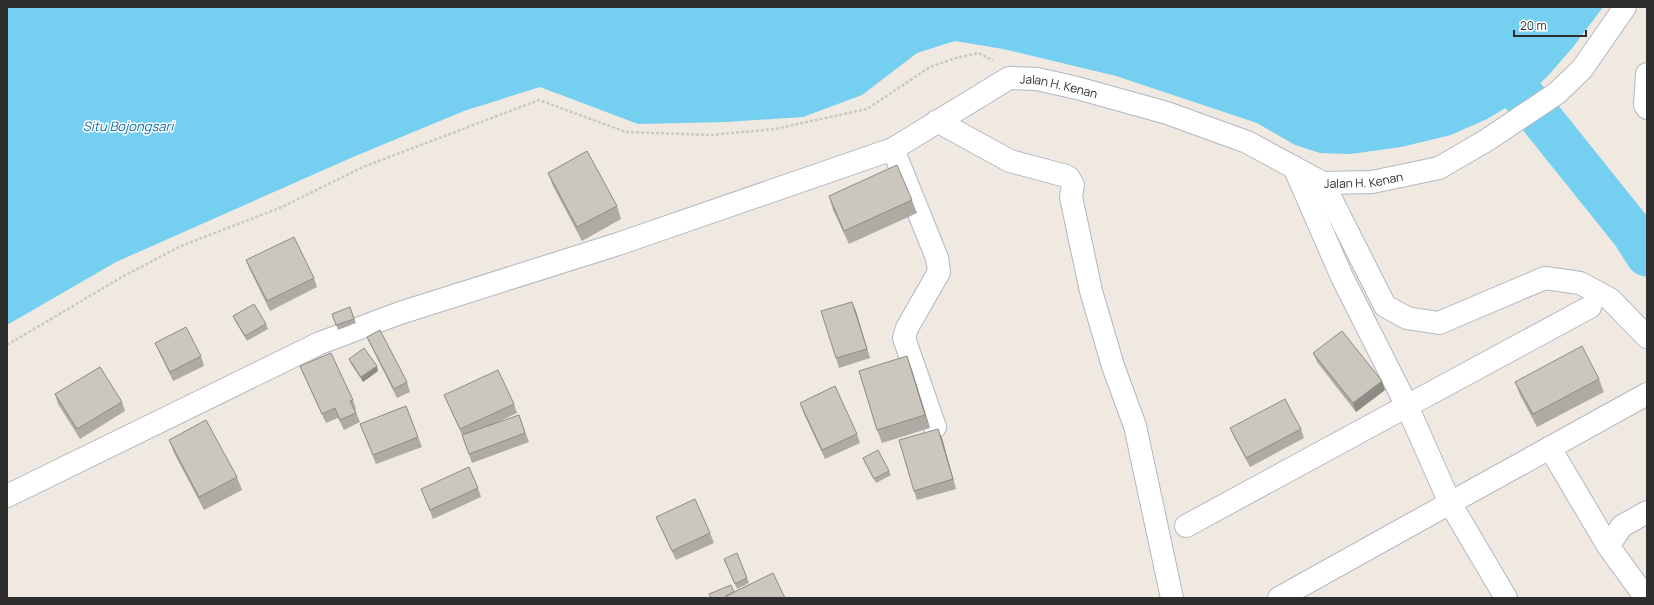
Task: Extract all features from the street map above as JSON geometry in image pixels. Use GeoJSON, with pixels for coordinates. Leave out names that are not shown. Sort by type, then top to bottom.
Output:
{"type":"FeatureCollection","features":[{"type":"Feature","properties":{"kind":"street","name":"Jalan H. Kenan"},"geometry":{"type":"LineString","coordinates":[[1009,78],[1037,79],[1077,88],[1167,113],[1247,142],[1323,183],[1372,182],[1439,168],[1487,140],[1557,93],[1582,68],[1625,7]]}},
{"type":"Feature","properties":{"kind":"street"},"geometry":{"type":"LineString","coordinates":[[1647,74],[1645,105],[1647,108]]}},
{"type":"Feature","properties":{"kind":"street"},"geometry":{"type":"LineString","coordinates":[[7,496],[320,343],[400,313],[603,249],[893,149],[1009,78]]}},
{"type":"Feature","properties":{"kind":"street"},"geometry":{"type":"LineString","coordinates":[[937,121],[1010,160],[1062,174],[1071,181],[1072,204],[1091,291],[1113,366],[1135,426],[1172,598]]}},
{"type":"Feature","properties":{"kind":"street"},"geometry":{"type":"LineString","coordinates":[[893,149],[937,258],[939,272],[907,328],[904,338],[935,427]]}},
{"type":"Feature","properties":{"kind":"street"},"geometry":{"type":"LineString","coordinates":[[1294,167],[1342,277],[1407,406],[1450,503],[1506,598]]}},
{"type":"Feature","properties":{"kind":"street"},"geometry":{"type":"LineString","coordinates":[[1323,183],[1385,306],[1407,318],[1439,323],[1545,278],[1580,282],[1610,299],[1647,337]]}},
{"type":"Feature","properties":{"kind":"street"},"geometry":{"type":"LineString","coordinates":[[1186,526],[1590,307]]}},
{"type":"Feature","properties":{"kind":"street"},"geometry":{"type":"LineString","coordinates":[[1279,598],[1647,394]]}},
{"type":"Feature","properties":{"kind":"street"},"geometry":{"type":"LineString","coordinates":[[1550,448],[1608,546],[1646,598]]}},
{"type":"Feature","properties":{"kind":"street"},"geometry":{"type":"LineString","coordinates":[[1608,546],[1622,526],[1647,512]]}},
{"type":"Feature","properties":{"kind":"path"},"geometry":{"type":"LineString","coordinates":[[7,345],[122,277],[181,246],[282,207],[363,167],[540,100],[626,132],[710,135],[775,129],[867,110],[930,67],[956,58],[978,53],[998,62],[1009,78]]}},
{"type":"Feature","properties":{"kind":"water","name":"Situ Bojongsari"},"geometry":{"type":"Polygon","coordinates":[[[7,7],[1603,7],[1573,47],[1547,77],[1524,97],[1487,119],[1451,135],[1401,147],[1351,154],[1320,153],[1295,145],[1257,123],[1116,76],[1003,49],[955,41],[917,53],[862,95],[803,117],[727,122],[638,124],[540,87],[464,111],[353,157],[116,262],[7,325],[7,7]]]}},
{"type":"Feature","properties":{"kind":"building"},"geometry":{"type":"Polygon","coordinates":[[[587,151],[617,206],[577,227],[548,173],[587,151]]]}},
{"type":"Feature","properties":{"kind":"building"},"geometry":{"type":"Polygon","coordinates":[[[897,165],[912,200],[844,231],[829,196],[897,165]]]}},
{"type":"Feature","properties":{"kind":"building"},"geometry":{"type":"Polygon","coordinates":[[[294,237],[314,278],[267,301],[246,260],[294,237]]]}},
{"type":"Feature","properties":{"kind":"building"},"geometry":{"type":"Polygon","coordinates":[[[852,302],[867,349],[836,358],[821,311],[852,302]]]}},
{"type":"Feature","properties":{"kind":"building"},"geometry":{"type":"Polygon","coordinates":[[[254,304],[266,324],[245,336],[233,316],[254,304]]]}},
{"type":"Feature","properties":{"kind":"building"},"geometry":{"type":"Polygon","coordinates":[[[350,307],[354,319],[336,325],[332,314],[350,307]]]}},
{"type":"Feature","properties":{"kind":"building"},"geometry":{"type":"Polygon","coordinates":[[[186,327],[201,356],[170,372],[155,343],[186,327]]]}},
{"type":"Feature","properties":{"kind":"building"},"geometry":{"type":"Polygon","coordinates":[[[380,330],[407,382],[394,389],[367,337],[380,330]]]}},
{"type":"Feature","properties":{"kind":"building"},"geometry":{"type":"Polygon","coordinates":[[[1342,331],[1382,381],[1353,403],[1313,353],[1342,331]]]}},
{"type":"Feature","properties":{"kind":"building"},"geometry":{"type":"Polygon","coordinates":[[[1582,346],[1599,379],[1533,414],[1515,382],[1582,346]]]}},
{"type":"Feature","properties":{"kind":"building"},"geometry":{"type":"Polygon","coordinates":[[[364,348],[377,366],[361,377],[349,359],[364,348]]]}},
{"type":"Feature","properties":{"kind":"building"},"geometry":{"type":"Polygon","coordinates":[[[331,353],[353,400],[350,401],[356,413],[340,420],[335,408],[322,414],[300,366],[331,353]]]}},
{"type":"Feature","properties":{"kind":"building"},"geometry":{"type":"Polygon","coordinates":[[[907,356],[925,415],[877,430],[859,371],[907,356]]]}},
{"type":"Feature","properties":{"kind":"building"},"geometry":{"type":"Polygon","coordinates":[[[100,367],[122,402],[77,429],[55,394],[100,367]]]}},
{"type":"Feature","properties":{"kind":"building"},"geometry":{"type":"Polygon","coordinates":[[[498,370],[514,404],[460,429],[444,395],[498,370]]]}},
{"type":"Feature","properties":{"kind":"building"},"geometry":{"type":"Polygon","coordinates":[[[835,386],[857,434],[822,450],[800,403],[835,386]]]}},
{"type":"Feature","properties":{"kind":"building"},"geometry":{"type":"Polygon","coordinates":[[[1285,399],[1301,429],[1246,458],[1230,428],[1285,399]]]}},
{"type":"Feature","properties":{"kind":"building"},"geometry":{"type":"Polygon","coordinates":[[[406,406],[418,437],[373,455],[360,424],[406,406]]]}},
{"type":"Feature","properties":{"kind":"building"},"geometry":{"type":"Polygon","coordinates":[[[519,415],[525,433],[469,454],[462,435],[519,415]]]}},
{"type":"Feature","properties":{"kind":"building"},"geometry":{"type":"Polygon","coordinates":[[[206,420],[237,477],[199,497],[169,440],[206,420]]]}},
{"type":"Feature","properties":{"kind":"building"},"geometry":{"type":"Polygon","coordinates":[[[938,429],[953,479],[914,491],[899,440],[938,429]]]}},
{"type":"Feature","properties":{"kind":"building"},"geometry":{"type":"Polygon","coordinates":[[[878,450],[889,471],[874,479],[863,458],[878,450]]]}},
{"type":"Feature","properties":{"kind":"building"},"geometry":{"type":"Polygon","coordinates":[[[469,467],[478,488],[430,510],[421,489],[469,467]]]}},
{"type":"Feature","properties":{"kind":"building"},"geometry":{"type":"Polygon","coordinates":[[[695,499],[710,533],[672,551],[656,517],[695,499]]]}},
{"type":"Feature","properties":{"kind":"building"},"geometry":{"type":"Polygon","coordinates":[[[737,553],[747,578],[735,584],[724,559],[737,553]]]}},
{"type":"Feature","properties":{"kind":"building"},"geometry":{"type":"Polygon","coordinates":[[[773,573],[785,598],[728,598],[726,596],[773,573]]]}},
{"type":"Feature","properties":{"kind":"building"},"geometry":{"type":"Polygon","coordinates":[[[731,585],[734,592],[726,596],[727,598],[711,598],[709,594],[731,585]]]}},
{"type":"Feature","properties":{"kind":"waterway"},"geometry":{"type":"LineString","coordinates":[[1524,97],[1633,233],[1647,255]]}}]}
